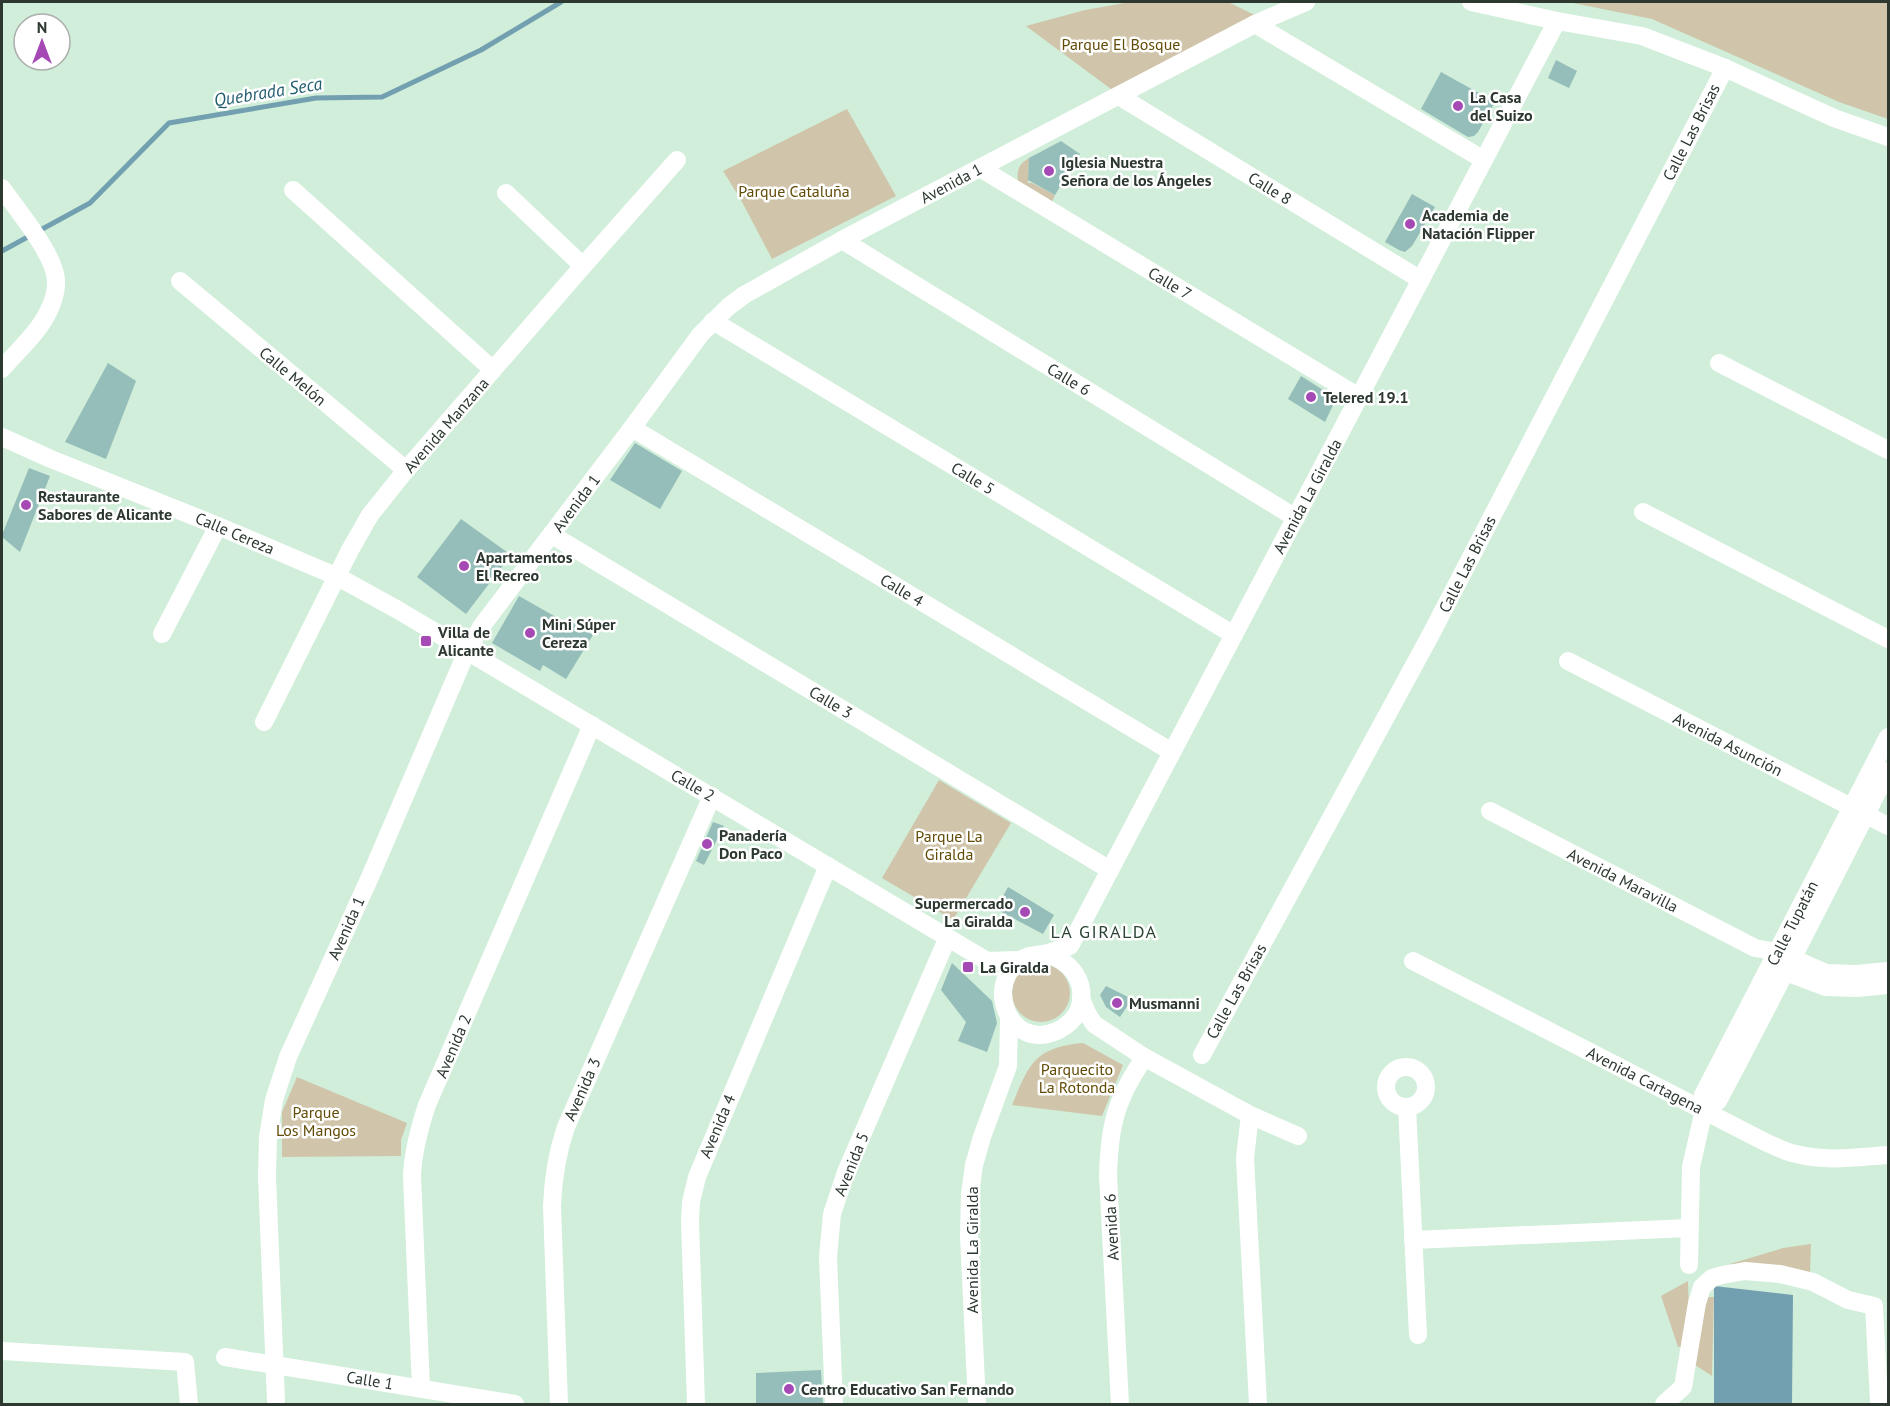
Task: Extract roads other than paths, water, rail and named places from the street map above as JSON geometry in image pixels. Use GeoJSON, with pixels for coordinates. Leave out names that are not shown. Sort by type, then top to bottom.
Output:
{"type":"FeatureCollection","features":[{"type":"Feature","properties":{"kind":"street","name":"Avenida 1"},"geometry":{"type":"LineString","coordinates":[[276,1401],[267,1177],[268,1137],[274,1100],[288,1057],[365,887],[467,651],[481,627],[700,335],[744,295],[842,240],[1255,24],[1306,2]]}},
{"type":"Feature","properties":{"kind":"street","name":"Calle Las Brisas"},"geometry":{"type":"LineString","coordinates":[[1471,2],[1557,21],[1642,36],[1725,68],[1834,118],[1888,137]]}},
{"type":"Feature","properties":{"kind":"street","name":"Avenida La Giralda"},"geometry":{"type":"LineString","coordinates":[[1070,946],[1557,21]]}},
{"type":"Feature","properties":{"kind":"street"},"geometry":{"type":"LineString","coordinates":[[1255,24],[1484,160]]}},
{"type":"Feature","properties":{"kind":"street","name":"Calle Las Brisas"},"geometry":{"type":"LineString","coordinates":[[1202,1055],[1430,636],[1725,68]]}},
{"type":"Feature","properties":{"kind":"street","name":"Calle 8"},"geometry":{"type":"LineString","coordinates":[[1119,96],[1421,280]]}},
{"type":"Feature","properties":{"kind":"street","name":"Avenida Manzana"},"geometry":{"type":"LineString","coordinates":[[264,722],[370,516],[406,470],[677,160]]}},
{"type":"Feature","properties":{"kind":"street","name":"Calle 7"},"geometry":{"type":"LineString","coordinates":[[980,168],[1359,397]]}},
{"type":"Feature","properties":{"kind":"street"},"geometry":{"type":"LineString","coordinates":[[2,188],[43,248],[51,262],[56,282],[52,302],[40,326],[2,369]]}},
{"type":"Feature","properties":{"kind":"street"},"geometry":{"type":"LineString","coordinates":[[294,190],[493,370]]}},
{"type":"Feature","properties":{"kind":"street"},"geometry":{"type":"LineString","coordinates":[[506,194],[583,266]]}},
{"type":"Feature","properties":{"kind":"street","name":"Calle 6"},"geometry":{"type":"LineString","coordinates":[[842,240],[1296,518]]}},
{"type":"Feature","properties":{"kind":"street","name":"Calle Melón"},"geometry":{"type":"LineString","coordinates":[[180,281],[406,470]]}},
{"type":"Feature","properties":{"kind":"street","name":"Calle 5"},"geometry":{"type":"LineString","coordinates":[[713,321],[1234,635]]}},
{"type":"Feature","properties":{"kind":"street"},"geometry":{"type":"LineString","coordinates":[[1719,363],[1888,450]]}},
{"type":"Feature","properties":{"kind":"street","name":"Calle 4"},"geometry":{"type":"LineString","coordinates":[[632,428],[1172,752]]}},
{"type":"Feature","properties":{"kind":"street","name":"Calle Cereza"},"geometry":{"type":"LineString","coordinates":[[2,437],[338,577],[398,610]]}},
{"type":"Feature","properties":{"kind":"street"},"geometry":{"type":"LineString","coordinates":[[1642,512],[1888,639]]}},
{"type":"Feature","properties":{"kind":"street"},"geometry":{"type":"LineString","coordinates":[[162,634],[218,526]]}},
{"type":"Feature","properties":{"kind":"street","name":"Calle 3"},"geometry":{"type":"LineString","coordinates":[[552,535],[1110,870]]}},
{"type":"Feature","properties":{"kind":"street","name":"Calle 2"},"geometry":{"type":"LineString","coordinates":[[398,610],[987,961]]}},
{"type":"Feature","properties":{"kind":"street","name":"Avenida Asunción"},"geometry":{"type":"LineString","coordinates":[[1568,661],[1888,826]]}},
{"type":"Feature","properties":{"kind":"street","name":"Avenida 2"},"geometry":{"type":"LineString","coordinates":[[421,1388],[412,1176],[418,1130],[592,726]]}},
{"type":"Feature","properties":{"kind":"street","name":"Calle Tupatán"},"geometry":{"type":"LineString","coordinates":[[1689,1265],[1691,1167],[1704,1110],[1703,1095],[1782,962],[1860,811],[1888,737]]}},
{"type":"Feature","properties":{"kind":"street","name":"Calle Tupatán"},"geometry":{"type":"LineString","coordinates":[[1860,811],[1888,771]]}},
{"type":"Feature","properties":{"kind":"street","name":"Avenida 3"},"geometry":{"type":"LineString","coordinates":[[559,1404],[552,1206],[553,1184],[561,1141],[712,796]]}},
{"type":"Feature","properties":{"kind":"street","name":"Avenida Maravilla"},"geometry":{"type":"LineString","coordinates":[[1490,811],[1826,987],[1857,988],[1888,985]]}},
{"type":"Feature","properties":{"kind":"street","name":"Avenida 4"},"geometry":{"type":"LineString","coordinates":[[696,1404],[690,1221],[696,1177],[828,866]]}},
{"type":"Feature","properties":{"kind":"street","name":"Avenida 5"},"geometry":{"type":"LineString","coordinates":[[834,1404],[828,1257],[832,1214],[846,1172],[947,939]]}},
{"type":"Feature","properties":{"kind":"street"},"geometry":{"type":"LineString","coordinates":[[1070,946],[1074,972],[1080,985],[1081,999],[1074,1020],[1053,1033],[1039,1035],[1027,1033],[1016,1027],[1009,1019],[1003,998],[987,961],[1022,960],[1070,946]]}},
{"type":"Feature","properties":{"kind":"street"},"geometry":{"type":"LineString","coordinates":[[1044,954],[1065,962],[1074,972]]}},
{"type":"Feature","properties":{"kind":"street"},"geometry":{"type":"LineString","coordinates":[[1003,998],[1007,978],[1012,969],[1022,960]]}},
{"type":"Feature","properties":{"kind":"street","name":"Avenida Cartagena"},"geometry":{"type":"LineString","coordinates":[[1413,961],[1765,1142],[1793,1154],[1837,1159],[1888,1155]]}},
{"type":"Feature","properties":{"kind":"street","name":"Avenida Maravilla"},"geometry":{"type":"LineString","coordinates":[[1782,962],[1826,973],[1856,974],[1888,971]]}},
{"type":"Feature","properties":{"kind":"street"},"geometry":{"type":"LineString","coordinates":[[1081,999],[1094,1024],[1144,1057],[1250,1115],[1298,1136]]}},
{"type":"Feature","properties":{"kind":"street","name":"Avenida La Giralda"},"geometry":{"type":"LineString","coordinates":[[1008,1066],[1009,1019]]}},
{"type":"Feature","properties":{"kind":"street"},"geometry":{"type":"LineString","coordinates":[[1065,1027],[1094,1024]]}},
{"type":"Feature","properties":{"kind":"street","name":"Avenida La Giralda"},"geometry":{"type":"LineString","coordinates":[[977,1404],[969,1236],[970,1194],[974,1165],[1008,1066],[1022,1047],[1039,1035]]}},
{"type":"Feature","properties":{"kind":"street","name":"Avenida 6"},"geometry":{"type":"LineString","coordinates":[[1120,1404],[1108,1175],[1109,1152],[1113,1124],[1122,1095],[1144,1057]]}},
{"type":"Feature","properties":{"kind":"street"},"geometry":{"type":"LineString","coordinates":[[1407,1107],[1418,1335]]}},
{"type":"Feature","properties":{"kind":"street"},"geometry":{"type":"LineString","coordinates":[[1250,1115],[1245,1158],[1257,1404]]}},
{"type":"Feature","properties":{"kind":"street"},"geometry":{"type":"LineString","coordinates":[[1413,1240],[1688,1228]]}},
{"type":"Feature","properties":{"kind":"street"},"geometry":{"type":"LineString","coordinates":[[1664,1404],[1683,1387],[1696,1304],[1702,1287],[1712,1278],[1744,1272],[1779,1274],[1813,1282],[1848,1300],[1874,1306],[1879,1402]]}},
{"type":"Feature","properties":{"kind":"street"},"geometry":{"type":"LineString","coordinates":[[2,1351],[185,1362],[189,1404]]}},
{"type":"Feature","properties":{"kind":"street","name":"Calle 1"},"geometry":{"type":"LineString","coordinates":[[225,1357],[515,1404]]}},
{"type":"Feature","properties":{"kind":"water"},"geometry":{"type":"Polygon","coordinates":[[[1714,1286],[1793,1295],[1792,1404],[1714,1404],[1714,1286]]]}},
{"type":"Feature","properties":{"kind":"waterway","name":"Quebrada Seca"},"geometry":{"type":"LineString","coordinates":[[2,251],[90,203],[169,123],[316,98],[382,97],[481,50],[561,2]]}},
{"type":"Feature","properties":{"kind":"place","name":"La Casa del Suizo"},"geometry":{"type":"Point","coordinates":[1458,106]}},
{"type":"Feature","properties":{"kind":"place","name":"Iglesia Nuestra Señora de los Ángeles"},"geometry":{"type":"Point","coordinates":[1049,171]}},
{"type":"Feature","properties":{"kind":"place","name":"Academia de Natación Flipper"},"geometry":{"type":"Point","coordinates":[1410,224]}},
{"type":"Feature","properties":{"kind":"place","name":"Telered 19.1"},"geometry":{"type":"Point","coordinates":[1311,397]}},
{"type":"Feature","properties":{"kind":"place","name":"Restaurante Sabores de Alicante"},"geometry":{"type":"Point","coordinates":[26,505]}},
{"type":"Feature","properties":{"kind":"place","name":"Apartamentos El Recreo"},"geometry":{"type":"Point","coordinates":[464,566]}},
{"type":"Feature","properties":{"kind":"place","name":"Mini Súper Cereza"},"geometry":{"type":"Point","coordinates":[530,633]}},
{"type":"Feature","properties":{"kind":"place","name":"Villa de Alicante"},"geometry":{"type":"Point","coordinates":[426,641]}},
{"type":"Feature","properties":{"kind":"place","name":"Panadería Don Paco"},"geometry":{"type":"Point","coordinates":[707,844]}},
{"type":"Feature","properties":{"kind":"place","name":"Supermercado La Giralda"},"geometry":{"type":"Point","coordinates":[1025,912]}},
{"type":"Feature","properties":{"kind":"place","name":"La Giralda"},"geometry":{"type":"Point","coordinates":[968,967]}},
{"type":"Feature","properties":{"kind":"place","name":"Musmanni"},"geometry":{"type":"Point","coordinates":[1117,1003]}},
{"type":"Feature","properties":{"kind":"place","name":"Centro Educativo San Fernando"},"geometry":{"type":"Point","coordinates":[789,1389]}},
{"type":"Feature","properties":{"kind":"district","name":"LA GIRALDA"},"geometry":{"type":"Point","coordinates":[1104,932]}},
{"type":"Feature","properties":{"kind":"park label","name":"Parque El Bosque"},"geometry":{"type":"Point","coordinates":[1121,44]}},
{"type":"Feature","properties":{"kind":"park label","name":"Parque Cataluña"},"geometry":{"type":"Point","coordinates":[794,191]}},
{"type":"Feature","properties":{"kind":"park label","name":"Parque La Giralda"},"geometry":{"type":"Point","coordinates":[949,845]}},
{"type":"Feature","properties":{"kind":"park label","name":"Parquecito La Rotonda"},"geometry":{"type":"Point","coordinates":[1077,1078]}},
{"type":"Feature","properties":{"kind":"park label","name":"Parque Los Mangos"},"geometry":{"type":"Point","coordinates":[316,1121]}}]}
